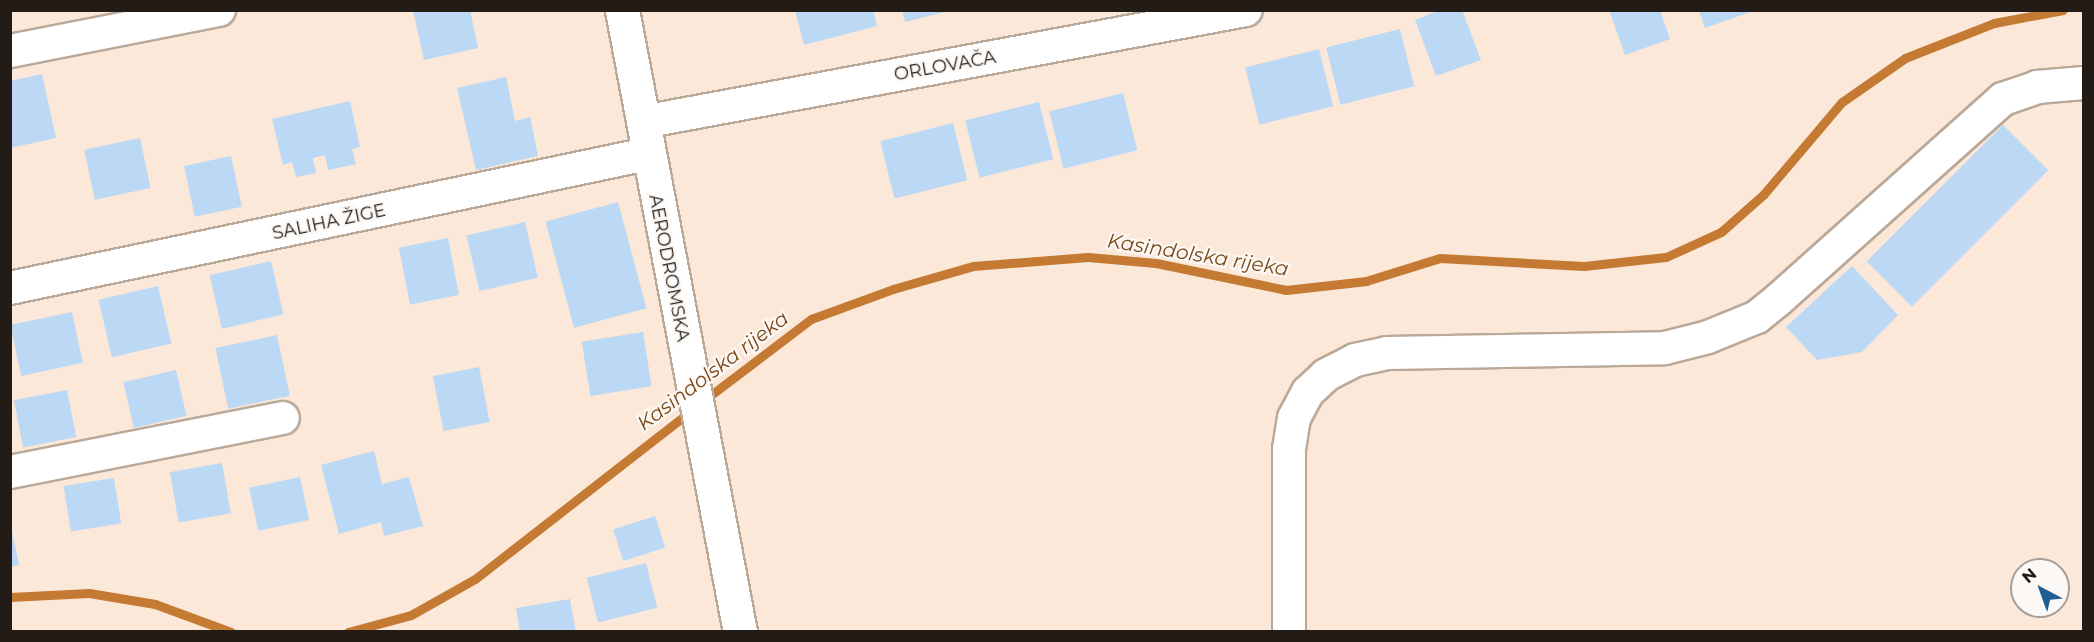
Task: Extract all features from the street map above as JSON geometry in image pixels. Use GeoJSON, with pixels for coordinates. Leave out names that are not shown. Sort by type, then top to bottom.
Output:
{"type":"FeatureCollection","features":[{"type":"Feature","properties":{"kind":"street"},"geometry":{"type":"LineString","coordinates":[[10,51],[219,10]]}},
{"type":"Feature","properties":{"kind":"street","name":"AERODROMSKA"},"geometry":{"type":"LineString","coordinates":[[622,10],[709,483],[740,632]]}},
{"type":"Feature","properties":{"kind":"street","name":"ORLOVAČA"},"geometry":{"type":"LineString","coordinates":[[643,122],[1246,10]]}},
{"type":"Feature","properties":{"kind":"street"},"geometry":{"type":"LineString","coordinates":[[1289,632],[1289,449],[1294,418],[1308,392],[1326,375],[1355,360],[1387,353],[1665,348],[1708,337],[1756,317],[1778,300],[2003,99],[2037,87],[2084,83]]}},
{"type":"Feature","properties":{"kind":"street","name":"SALIHA ŽIGE"},"geometry":{"type":"LineString","coordinates":[[10,288],[647,154]]}},
{"type":"Feature","properties":{"kind":"street"},"geometry":{"type":"LineString","coordinates":[[10,472],[283,418]]}},
{"type":"Feature","properties":{"kind":"building"},"geometry":{"type":"Polygon","coordinates":[[[413,10],[470,10],[478,48],[424,60],[413,10]]]}},
{"type":"Feature","properties":{"kind":"building"},"geometry":{"type":"Polygon","coordinates":[[[795,10],[873,10],[877,26],[804,45],[795,10]]]}},
{"type":"Feature","properties":{"kind":"building"},"geometry":{"type":"Polygon","coordinates":[[[902,10],[948,10],[948,11],[905,22],[902,10]]]}},
{"type":"Feature","properties":{"kind":"building"},"geometry":{"type":"Polygon","coordinates":[[[1440,10],[1462,10],[1481,60],[1436,76],[1415,20],[1440,10]]]}},
{"type":"Feature","properties":{"kind":"building"},"geometry":{"type":"Polygon","coordinates":[[[1609,10],[1660,10],[1670,39],[1625,55],[1609,10]]]}},
{"type":"Feature","properties":{"kind":"building"},"geometry":{"type":"Polygon","coordinates":[[[1699,10],[1753,10],[1753,11],[1705,28],[1699,10]]]}},
{"type":"Feature","properties":{"kind":"building"},"geometry":{"type":"Polygon","coordinates":[[[1400,29],[1414,86],[1341,105],[1326,47],[1400,29]]]}},
{"type":"Feature","properties":{"kind":"building"},"geometry":{"type":"Polygon","coordinates":[[[1319,49],[1333,106],[1260,125],[1245,67],[1319,49]]]}},
{"type":"Feature","properties":{"kind":"building"},"geometry":{"type":"Polygon","coordinates":[[[42,74],[56,138],[10,148],[10,81],[42,74]]]}},
{"type":"Feature","properties":{"kind":"building"},"geometry":{"type":"Polygon","coordinates":[[[506,77],[515,121],[530,117],[538,156],[476,170],[457,88],[506,77]]]}},
{"type":"Feature","properties":{"kind":"building"},"geometry":{"type":"Polygon","coordinates":[[[1123,93],[1137,150],[1064,169],[1049,111],[1123,93]]]}},
{"type":"Feature","properties":{"kind":"building"},"geometry":{"type":"Polygon","coordinates":[[[350,101],[360,147],[352,149],[356,164],[328,170],[325,155],[313,158],[316,173],[296,177],[292,162],[283,165],[272,119],[350,101]]]}},
{"type":"Feature","properties":{"kind":"building"},"geometry":{"type":"Polygon","coordinates":[[[1039,102],[1053,159],[980,178],[965,120],[1039,102]]]}},
{"type":"Feature","properties":{"kind":"building"},"geometry":{"type":"Polygon","coordinates":[[[953,123],[967,180],[895,198],[880,141],[953,123]]]}},
{"type":"Feature","properties":{"kind":"building"},"geometry":{"type":"Polygon","coordinates":[[[2003,125],[2048,170],[1912,307],[1867,261],[2003,125]]]}},
{"type":"Feature","properties":{"kind":"building"},"geometry":{"type":"Polygon","coordinates":[[[140,138],[151,188],[95,200],[84,150],[140,138]]]}},
{"type":"Feature","properties":{"kind":"building"},"geometry":{"type":"Polygon","coordinates":[[[231,156],[242,207],[195,217],[184,166],[231,156]]]}},
{"type":"Feature","properties":{"kind":"building"},"geometry":{"type":"Polygon","coordinates":[[[618,202],[646,308],[574,328],[546,221],[618,202]]]}},
{"type":"Feature","properties":{"kind":"building"},"geometry":{"type":"Polygon","coordinates":[[[525,222],[538,278],[479,291],[467,235],[525,222]]]}},
{"type":"Feature","properties":{"kind":"building"},"geometry":{"type":"Polygon","coordinates":[[[448,238],[459,295],[410,304],[399,248],[448,238]]]}},
{"type":"Feature","properties":{"kind":"building"},"geometry":{"type":"Polygon","coordinates":[[[271,261],[283,315],[222,329],[210,275],[271,261]]]}},
{"type":"Feature","properties":{"kind":"building"},"geometry":{"type":"Polygon","coordinates":[[[1852,266],[1898,315],[1862,352],[1817,360],[1786,327],[1852,266]]]}},
{"type":"Feature","properties":{"kind":"building"},"geometry":{"type":"Polygon","coordinates":[[[158,286],[171,343],[112,357],[99,300],[158,286]]]}},
{"type":"Feature","properties":{"kind":"building"},"geometry":{"type":"Polygon","coordinates":[[[72,312],[83,363],[21,376],[10,325],[72,312]]]}},
{"type":"Feature","properties":{"kind":"building"},"geometry":{"type":"Polygon","coordinates":[[[643,332],[652,386],[590,396],[582,342],[643,332]]]}},
{"type":"Feature","properties":{"kind":"building"},"geometry":{"type":"Polygon","coordinates":[[[277,335],[290,396],[228,409],[215,348],[277,335]]]}},
{"type":"Feature","properties":{"kind":"building"},"geometry":{"type":"Polygon","coordinates":[[[479,367],[490,422],[444,431],[433,376],[479,367]]]}},
{"type":"Feature","properties":{"kind":"building"},"geometry":{"type":"Polygon","coordinates":[[[176,370],[187,416],[134,428],[123,382],[176,370]]]}},
{"type":"Feature","properties":{"kind":"building"},"geometry":{"type":"Polygon","coordinates":[[[67,390],[76,437],[23,447],[14,400],[67,390]]]}},
{"type":"Feature","properties":{"kind":"building"},"geometry":{"type":"Polygon","coordinates":[[[374,451],[382,484],[409,477],[423,526],[384,536],[381,522],[339,534],[321,465],[374,451]]]}},
{"type":"Feature","properties":{"kind":"building"},"geometry":{"type":"Polygon","coordinates":[[[222,463],[231,513],[179,522],[170,472],[222,463]]]}},
{"type":"Feature","properties":{"kind":"building"},"geometry":{"type":"Polygon","coordinates":[[[300,477],[309,520],[258,531],[249,488],[300,477]]]}},
{"type":"Feature","properties":{"kind":"building"},"geometry":{"type":"Polygon","coordinates":[[[114,478],[121,523],[71,531],[64,486],[114,478]]]}},
{"type":"Feature","properties":{"kind":"building"},"geometry":{"type":"Polygon","coordinates":[[[655,516],[665,547],[623,561],[613,530],[655,516]]]}},
{"type":"Feature","properties":{"kind":"building"},"geometry":{"type":"Polygon","coordinates":[[[10,522],[19,565],[10,567],[10,522]]]}},
{"type":"Feature","properties":{"kind":"building"},"geometry":{"type":"Polygon","coordinates":[[[646,563],[657,608],[598,622],[587,578],[646,563]]]}},
{"type":"Feature","properties":{"kind":"building"},"geometry":{"type":"Polygon","coordinates":[[[570,599],[576,632],[520,632],[516,608],[570,599]]]}},
{"type":"Feature","properties":{"kind":"waterway","name":"Kasindolska rijeka"},"geometry":{"type":"LineString","coordinates":[[703,401],[811,319],[893,289],[973,266],[1088,257],[1156,263],[1286,290],[1366,281],[1440,258],[1584,266],[1666,257],[1721,232],[1763,195],[1842,102],[1905,58],[1994,23],[2063,10]]}},
{"type":"Feature","properties":{"kind":"waterway","name":"Kasindolska rijeka"},"geometry":{"type":"LineString","coordinates":[[348,632],[411,615],[475,579],[692,410]]}},
{"type":"Feature","properties":{"kind":"waterway","name":"Kasindolska rijeka"},"geometry":{"type":"LineString","coordinates":[[10,597],[89,593],[155,604],[231,632]]}}]}
